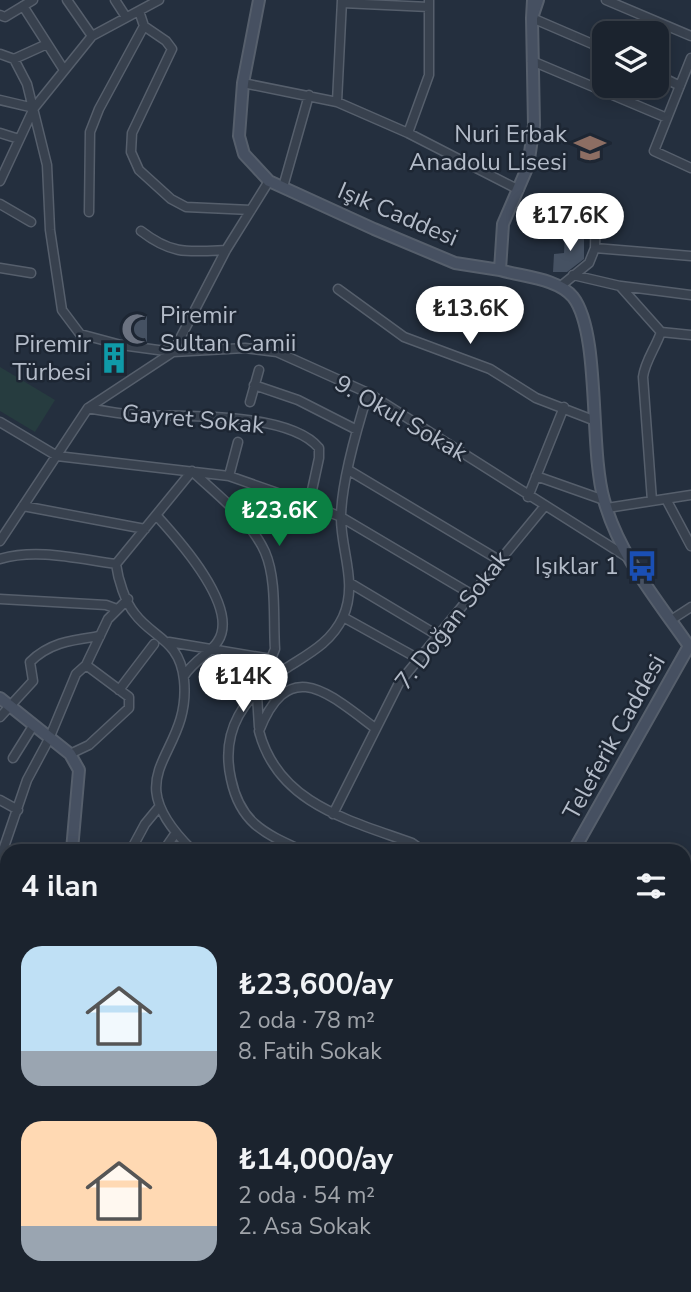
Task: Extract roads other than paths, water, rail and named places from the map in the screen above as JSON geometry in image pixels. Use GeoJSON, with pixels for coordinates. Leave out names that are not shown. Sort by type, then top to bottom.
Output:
{"type":"FeatureCollection","features":[{"type":"Feature","properties":{"kind":"main road","name":"Işık Caddesi"},"geometry":{"type":"LineString","coordinates":[[259,0],[243,83],[239,136],[244,154],[269,181],[455,263],[500,270]]}},
{"type":"Feature","properties":{"kind":"main road"},"geometry":{"type":"LineString","coordinates":[[535,0],[532,18],[534,125],[528,166],[503,224],[500,270],[562,285]]}},
{"type":"Feature","properties":{"kind":"main road","name":"Teleferik Caddesi"},"geometry":{"type":"LineString","coordinates":[[562,285],[575,299],[588,330],[593,420],[606,504],[627,557],[689,646],[577,844]]}},
{"type":"Feature","properties":{"kind":"main road"},"geometry":{"type":"LineString","coordinates":[[4,703],[70,754],[79,770],[73,844]]}},
{"type":"Feature","properties":{"kind":"street"},"geometry":{"type":"LineString","coordinates":[[0,15],[5,17],[33,0]]}},
{"type":"Feature","properties":{"kind":"street"},"geometry":{"type":"LineString","coordinates":[[68,0],[92,36]]}},
{"type":"Feature","properties":{"kind":"street"},"geometry":{"type":"LineString","coordinates":[[114,0],[126,17]]}},
{"type":"Feature","properties":{"kind":"street"},"geometry":{"type":"LineString","coordinates":[[0,180],[34,108],[92,36],[159,0]]}},
{"type":"Feature","properties":{"kind":"street"},"geometry":{"type":"LineString","coordinates":[[606,0],[691,36]]}},
{"type":"Feature","properties":{"kind":"street"},"geometry":{"type":"LineString","coordinates":[[337,102],[342,2],[429,4],[429,75],[408,133]]}},
{"type":"Feature","properties":{"kind":"street"},"geometry":{"type":"LineString","coordinates":[[23,6],[64,70]]}},
{"type":"Feature","properties":{"kind":"street"},"geometry":{"type":"LineString","coordinates":[[139,11],[144,26],[166,41],[172,49],[132,133],[131,152],[139,170],[171,199],[186,206],[251,210]]}},
{"type":"Feature","properties":{"kind":"street"},"geometry":{"type":"LineString","coordinates":[[532,18],[592,44]]}},
{"type":"Feature","properties":{"kind":"street"},"geometry":{"type":"LineString","coordinates":[[89,212],[90,132],[99,109],[144,26]]}},
{"type":"Feature","properties":{"kind":"street"},"geometry":{"type":"LineString","coordinates":[[0,54],[14,59],[47,44]]}},
{"type":"Feature","properties":{"kind":"street"},"geometry":{"type":"LineString","coordinates":[[691,58],[689,69],[654,151],[691,168]]}},
{"type":"Feature","properties":{"kind":"street","name":"9. Okul Sokak"},"geometry":{"type":"LineString","coordinates":[[14,59],[27,85],[47,164],[50,230],[62,310],[69,323],[80,334],[100,341],[173,352],[245,348],[277,352],[368,393],[528,497],[627,557]]}},
{"type":"Feature","properties":{"kind":"street"},"geometry":{"type":"LineString","coordinates":[[533,61],[667,118]]}},
{"type":"Feature","properties":{"kind":"street"},"geometry":{"type":"LineString","coordinates":[[669,80],[680,86]]}},
{"type":"Feature","properties":{"kind":"street"},"geometry":{"type":"LineString","coordinates":[[243,83],[337,102],[408,133],[519,190]]}},
{"type":"Feature","properties":{"kind":"street"},"geometry":{"type":"LineString","coordinates":[[283,187],[309,95]]}},
{"type":"Feature","properties":{"kind":"street"},"geometry":{"type":"LineString","coordinates":[[0,100],[34,108]]}},
{"type":"Feature","properties":{"kind":"street"},"geometry":{"type":"LineString","coordinates":[[0,133],[19,139]]}},
{"type":"Feature","properties":{"kind":"street"},"geometry":{"type":"LineString","coordinates":[[0,541],[89,408],[173,352],[226,250],[269,181]]}},
{"type":"Feature","properties":{"kind":"street"},"geometry":{"type":"LineString","coordinates":[[0,204],[31,222]]}},
{"type":"Feature","properties":{"kind":"street"},"geometry":{"type":"LineString","coordinates":[[562,285],[589,264],[595,248],[596,208]]}},
{"type":"Feature","properties":{"kind":"street"},"geometry":{"type":"LineString","coordinates":[[141,231],[162,247],[177,251],[226,250]]}},
{"type":"Feature","properties":{"kind":"street"},"geometry":{"type":"LineString","coordinates":[[595,248],[691,256]]}},
{"type":"Feature","properties":{"kind":"street"},"geometry":{"type":"LineString","coordinates":[[0,268],[31,273]]}},
{"type":"Feature","properties":{"kind":"street"},"geometry":{"type":"LineString","coordinates":[[573,275],[620,286],[691,295]]}},
{"type":"Feature","properties":{"kind":"street"},"geometry":{"type":"LineString","coordinates":[[620,286],[661,332],[691,335]]}},
{"type":"Feature","properties":{"kind":"street"},"geometry":{"type":"LineString","coordinates":[[338,289],[404,337],[490,369],[536,398],[593,420]]}},
{"type":"Feature","properties":{"kind":"street"},"geometry":{"type":"LineString","coordinates":[[652,501],[643,377],[645,363],[653,354],[661,332]]}},
{"type":"Feature","properties":{"kind":"street"},"geometry":{"type":"LineString","coordinates":[[250,402],[259,370]]}},
{"type":"Feature","properties":{"kind":"street"},"geometry":{"type":"LineString","coordinates":[[254,385],[298,400],[357,430]]}},
{"type":"Feature","properties":{"kind":"street"},"geometry":{"type":"LineString","coordinates":[[287,844],[267,835],[248,819],[235,799],[226,748],[229,731],[236,718],[284,670],[316,653],[343,617],[350,583],[341,517],[357,430],[368,393]]}},
{"type":"Feature","properties":{"kind":"street"},"geometry":{"type":"LineString","coordinates":[[528,497],[564,407]]}},
{"type":"Feature","properties":{"kind":"street","name":"Gayret Sokak"},"geometry":{"type":"LineString","coordinates":[[89,408],[132,414],[264,422],[303,435],[319,448],[320,458],[309,504]]}},
{"type":"Feature","properties":{"kind":"street"},"geometry":{"type":"LineString","coordinates":[[0,422],[57,456],[229,476],[309,504],[341,517],[471,594]]}},
{"type":"Feature","properties":{"kind":"street"},"geometry":{"type":"LineString","coordinates":[[229,476],[238,443]]}},
{"type":"Feature","properties":{"kind":"street"},"geometry":{"type":"LineString","coordinates":[[116,564],[192,471]]}},
{"type":"Feature","properties":{"kind":"street"},"geometry":{"type":"LineString","coordinates":[[169,642],[271,659],[275,649],[265,553],[249,526],[192,471]]}},
{"type":"Feature","properties":{"kind":"street"},"geometry":{"type":"LineString","coordinates":[[350,471],[499,560]]}},
{"type":"Feature","properties":{"kind":"street"},"geometry":{"type":"LineString","coordinates":[[536,476],[606,504],[691,495]]}},
{"type":"Feature","properties":{"kind":"street"},"geometry":{"type":"LineString","coordinates":[[666,499],[691,546]]}},
{"type":"Feature","properties":{"kind":"street"},"geometry":{"type":"LineString","coordinates":[[23,506],[145,528]]}},
{"type":"Feature","properties":{"kind":"street","name":"7. Doğan Sokak"},"geometry":{"type":"LineString","coordinates":[[334,814],[375,728],[417,658],[544,507]]}},
{"type":"Feature","properties":{"kind":"street"},"geometry":{"type":"LineString","coordinates":[[156,515],[200,568],[217,602],[222,627],[219,640],[192,664],[184,676]]}},
{"type":"Feature","properties":{"kind":"street"},"geometry":{"type":"LineString","coordinates":[[0,559],[16,554],[50,555],[116,564]]}},
{"type":"Feature","properties":{"kind":"street"},"geometry":{"type":"LineString","coordinates":[[116,564],[135,614],[169,642],[184,676],[180,728],[160,762],[155,790],[159,807],[175,834],[185,844]]}},
{"type":"Feature","properties":{"kind":"street"},"geometry":{"type":"LineString","coordinates":[[350,583],[437,635]]}},
{"type":"Feature","properties":{"kind":"street"},"geometry":{"type":"LineString","coordinates":[[0,598],[106,605],[117,609]]}},
{"type":"Feature","properties":{"kind":"street"},"geometry":{"type":"LineString","coordinates":[[7,844],[27,780],[49,739],[76,674],[86,665],[108,619],[128,599]]}},
{"type":"Feature","properties":{"kind":"street"},"geometry":{"type":"LineString","coordinates":[[671,620],[691,607]]}},
{"type":"Feature","properties":{"kind":"street"},"geometry":{"type":"LineString","coordinates":[[343,617],[417,658]]}},
{"type":"Feature","properties":{"kind":"street"},"geometry":{"type":"LineString","coordinates":[[0,717],[4,703],[33,681],[30,662],[38,654],[57,642],[100,636]]}},
{"type":"Feature","properties":{"kind":"street"},"geometry":{"type":"LineString","coordinates":[[120,690],[154,645]]}},
{"type":"Feature","properties":{"kind":"street"},"geometry":{"type":"LineString","coordinates":[[70,754],[89,745],[130,708],[129,697],[86,665]]}},
{"type":"Feature","properties":{"kind":"street"},"geometry":{"type":"LineString","coordinates":[[259,731],[274,702],[286,690],[302,685],[324,692],[375,728]]}},
{"type":"Feature","properties":{"kind":"street"},"geometry":{"type":"LineString","coordinates":[[257,695],[263,748],[288,786],[334,814],[413,844]]}},
{"type":"Feature","properties":{"kind":"street"},"geometry":{"type":"LineString","coordinates":[[13,758],[33,726]]}},
{"type":"Feature","properties":{"kind":"street"},"geometry":{"type":"LineString","coordinates":[[0,800],[18,810]]}},
{"type":"Feature","properties":{"kind":"street"},"geometry":{"type":"LineString","coordinates":[[134,844],[145,824],[159,807]]}},
{"type":"Feature","properties":{"kind":"street"},"geometry":{"type":"LineString","coordinates":[[168,844],[175,834]]}},
{"type":"Feature","properties":{"kind":"place","name":"Nuri Erbak Anadolu Lisesi"},"geometry":{"type":"Point","coordinates":[590,148]}},
{"type":"Feature","properties":{"kind":"place","name":"Piremir Sultan Camii"},"geometry":{"type":"Point","coordinates":[137,329]}},
{"type":"Feature","properties":{"kind":"place","name":"Piremir Türbesi"},"geometry":{"type":"Point","coordinates":[114,358]}},
{"type":"Feature","properties":{"kind":"place","name":"Işıklar 1"},"geometry":{"type":"Point","coordinates":[642,566]}}]}
